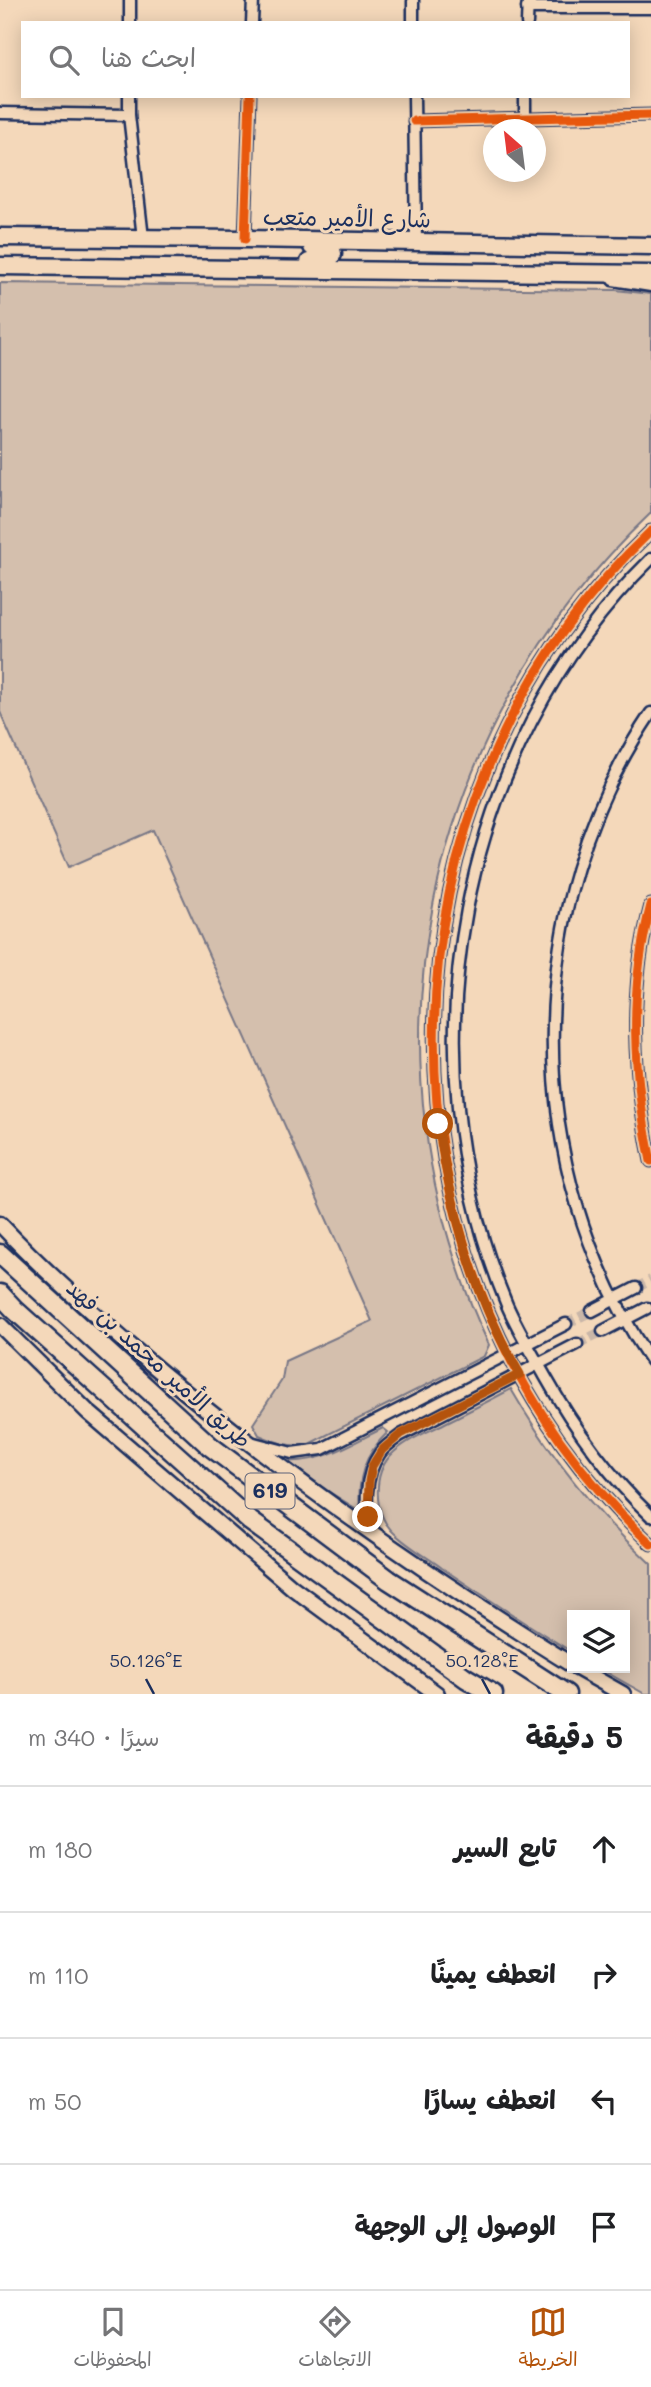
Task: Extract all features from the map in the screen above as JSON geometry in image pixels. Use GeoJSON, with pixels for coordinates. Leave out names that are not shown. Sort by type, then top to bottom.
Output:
{"type":"FeatureCollection","features":[{"type":"Feature","properties":{"kind":"highway","name":"طريق الأمير محمد بن فهد"},"geometry":{"type":"LineString","coordinates":[[0,1254],[210,1446],[389,1580],[566,1694]]}},
{"type":"Feature","properties":{"kind":"highway","name":"619"},"geometry":{"type":"LineString","coordinates":[[0,1294],[250,1521],[466,1678],[493,1694]]}},
{"type":"Feature","properties":{"kind":"main road","name":"شارع الأمير متعب"},"geometry":{"type":"LineString","coordinates":[[0,237],[651,246]]}},
{"type":"Feature","properties":{"kind":"main road"},"geometry":{"type":"LineString","coordinates":[[156,268],[320,261],[330,259],[333,254],[332,250],[324,248],[245,239]]}},
{"type":"Feature","properties":{"kind":"main road"},"geometry":{"type":"LineString","coordinates":[[0,266],[651,274]]}},
{"type":"Feature","properties":{"kind":"main road"},"geometry":{"type":"LineString","coordinates":[[0,1224],[114,1332],[240,1438],[489,1614],[567,1662]]}},
{"type":"Feature","properties":{"kind":"main road"},"geometry":{"type":"LineString","coordinates":[[0,1325],[88,1412],[293,1588],[437,1694]]}},
{"type":"Feature","properties":{"kind":"main road"},"geometry":{"type":"LineString","coordinates":[[586,1673],[623,1694]]}},
{"type":"Feature","properties":{"kind":"street"},"geometry":{"type":"LineString","coordinates":[[130,0],[130,21]]}},
{"type":"Feature","properties":{"kind":"street"},"geometry":{"type":"LineString","coordinates":[[252,21],[253,0]]}},
{"type":"Feature","properties":{"kind":"street"},"geometry":{"type":"LineString","coordinates":[[413,0],[413,21]]}},
{"type":"Feature","properties":{"kind":"street"},"geometry":{"type":"LineString","coordinates":[[527,4],[651,8]]}},
{"type":"Feature","properties":{"kind":"street"},"geometry":{"type":"LineString","coordinates":[[129,98],[143,238]]}},
{"type":"Feature","properties":{"kind":"street"},"geometry":{"type":"LineString","coordinates":[[245,239],[250,98]]}},
{"type":"Feature","properties":{"kind":"street"},"geometry":{"type":"LineString","coordinates":[[414,98],[416,243]]}},
{"type":"Feature","properties":{"kind":"street"},"geometry":{"type":"LineString","coordinates":[[525,98],[525,118]]}},
{"type":"Feature","properties":{"kind":"street"},"geometry":{"type":"LineString","coordinates":[[0,113],[129,115]]}},
{"type":"Feature","properties":{"kind":"street"},"geometry":{"type":"LineString","coordinates":[[414,121],[651,115]]}},
{"type":"Feature","properties":{"kind":"street"},"geometry":{"type":"LineString","coordinates":[[557,273],[651,286]]}},
{"type":"Feature","properties":{"kind":"street"},"geometry":{"type":"LineString","coordinates":[[651,531],[599,584],[570,621],[522,697],[503,732],[478,790],[447,898],[436,967],[433,1044],[438,1120],[454,1209],[464,1246],[489,1314],[541,1411],[580,1467],[651,1544]]}},
{"type":"Feature","properties":{"kind":"street"},"geometry":{"type":"LineString","coordinates":[[651,559],[587,633],[540,707],[512,763],[494,809],[467,902],[454,1007],[458,1118],[474,1204],[508,1306],[559,1400],[596,1454],[651,1516]]}},
{"type":"Feature","properties":{"kind":"street"},"geometry":{"type":"LineString","coordinates":[[651,713],[610,784],[583,850],[563,921],[552,1011],[556,1106],[569,1181],[591,1250],[614,1300],[651,1361]]}},
{"type":"Feature","properties":{"kind":"street"},"geometry":{"type":"LineString","coordinates":[[651,905],[642,939],[634,1014],[639,1098],[651,1161]]}},
{"type":"Feature","properties":{"kind":"street"},"geometry":{"type":"LineString","coordinates":[[592,1311],[636,1288]]}},
{"type":"Feature","properties":{"kind":"street"},"geometry":{"type":"LineString","coordinates":[[603,1331],[646,1308]]}},
{"type":"Feature","properties":{"kind":"street"},"geometry":{"type":"LineString","coordinates":[[240,1438],[292,1453],[322,1449],[566,1324]]}},
{"type":"Feature","properties":{"kind":"street"},"geometry":{"type":"LineString","coordinates":[[377,1537],[368,1517],[369,1481],[372,1466],[382,1450],[401,1434],[577,1344]]}},
{"type":"Feature","properties":{"kind":"shaded area"},"geometry":{"type":"Polygon","coordinates":[[[0,283],[616,290],[651,294],[651,513],[573,599],[510,694],[464,796],[434,903],[421,1013],[425,1125],[448,1236],[489,1345],[484,1356],[307,1445],[288,1445],[271,1440],[259,1435],[253,1424],[282,1380],[285,1361],[372,1321],[153,830],[69,867],[0,712],[0,283]]]}},
{"type":"Feature","properties":{"kind":"shaded area"},"geometry":{"type":"Polygon","coordinates":[[[511,1389],[574,1482],[630,1545],[651,1564],[651,1694],[645,1694],[608,1673],[630,1673],[630,1610],[567,1610],[567,1649],[416,1550],[385,1522],[379,1503],[378,1483],[384,1464],[390,1456],[416,1437],[511,1389]]]}},
{"type":"Feature","properties":{"kind":"shaded area"},"geometry":{"type":"Polygon","coordinates":[[[383,1428],[388,1432],[373,1449],[361,1478],[360,1511],[287,1461],[325,1456],[383,1428]]]}},
{"type":"Feature","properties":{"kind":"tunnel"},"geometry":{"type":"LineString","coordinates":[[636,1288],[651,1280]]}},
{"type":"Feature","properties":{"kind":"tunnel"},"geometry":{"type":"LineString","coordinates":[[566,1324],[592,1311]]}},
{"type":"Feature","properties":{"kind":"tunnel"},"geometry":{"type":"LineString","coordinates":[[577,1344],[603,1331]]}},
{"type":"Feature","properties":{"kind":"cycle path"},"geometry":{"type":"LineString","coordinates":[[245,239],[250,98]]}},
{"type":"Feature","properties":{"kind":"cycle path"},"geometry":{"type":"LineString","coordinates":[[414,121],[651,115]]}},
{"type":"Feature","properties":{"kind":"cycle path"},"geometry":{"type":"LineString","coordinates":[[651,531],[557,641],[489,765],[448,899],[434,1038],[447,1176],[488,1310],[556,1434],[651,1544]]}},
{"type":"Feature","properties":{"kind":"cycle path"},"geometry":{"type":"LineString","coordinates":[[651,905],[636,1001],[637,1065],[651,1161]]}},
{"type":"Feature","properties":{"kind":"route"},"geometry":{"type":"LineString","coordinates":[[368,1517],[372,1466],[382,1450],[401,1434],[520,1374],[489,1314],[464,1246],[438,1124]]}}]}
